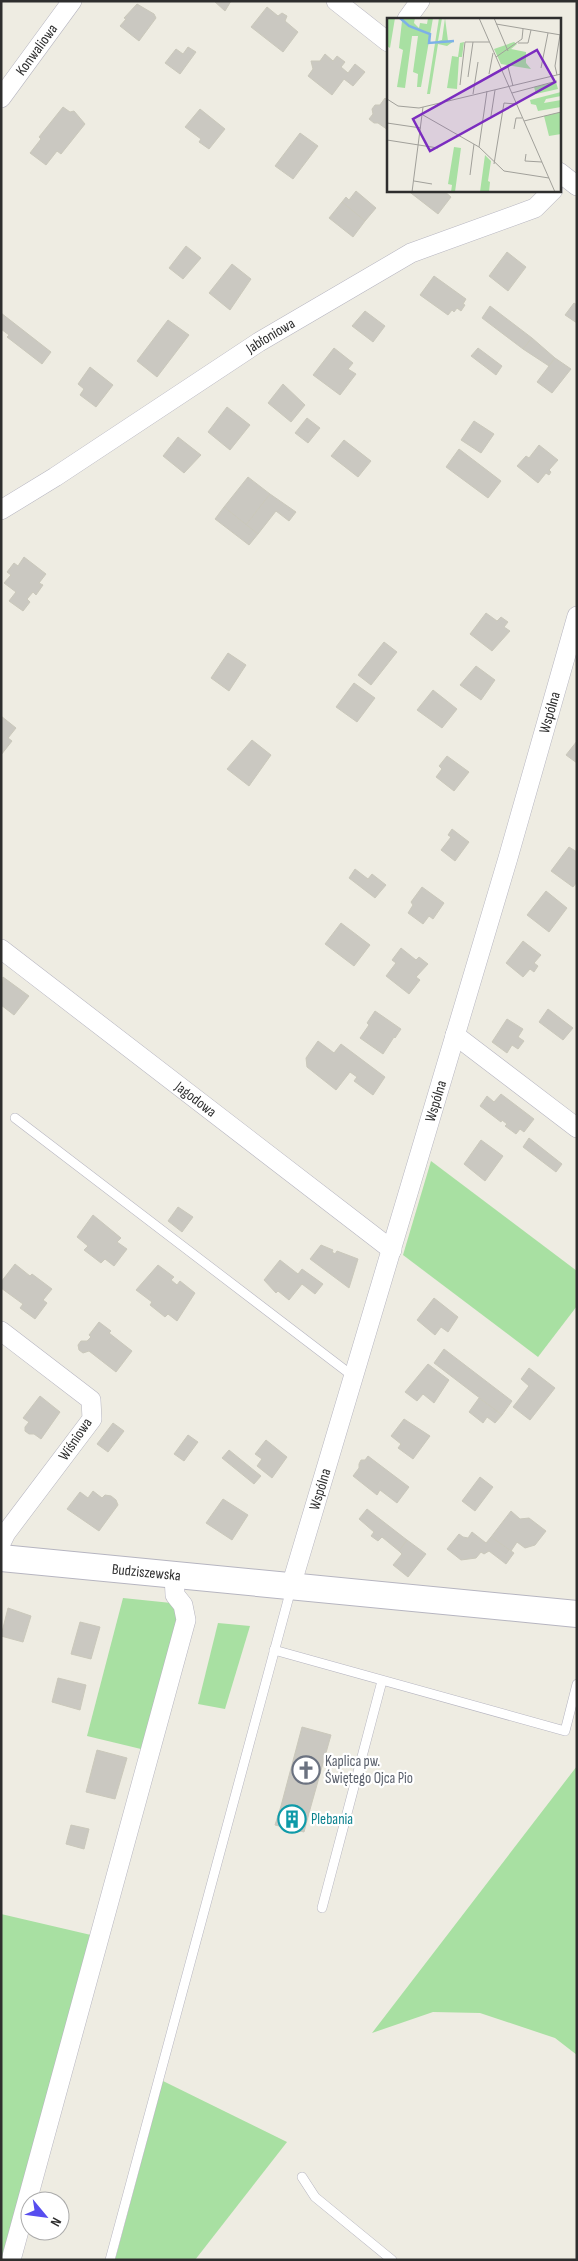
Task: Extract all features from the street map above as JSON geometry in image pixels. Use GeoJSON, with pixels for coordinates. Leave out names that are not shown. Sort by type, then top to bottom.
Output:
{"type":"FeatureCollection","features":[{"type":"Feature","properties":{"kind":"street","name":"Konwaliowa"},"geometry":{"type":"LineString","coordinates":[[1,98],[72,1]]}},
{"type":"Feature","properties":{"kind":"street"},"geometry":{"type":"LineString","coordinates":[[336,1],[387,41]]}},
{"type":"Feature","properties":{"kind":"street"},"geometry":{"type":"LineString","coordinates":[[408,18],[420,1]]}},
{"type":"Feature","properties":{"kind":"street","name":"Jabłoniowa"},"geometry":{"type":"LineString","coordinates":[[1,510],[55,477],[259,342],[411,253],[535,208],[553,191]]}},
{"type":"Feature","properties":{"kind":"street","name":"Wspólna"},"geometry":{"type":"LineString","coordinates":[[291,1586],[392,1250],[577,616]]}},
{"type":"Feature","properties":{"kind":"street","name":"Jagodowa"},"geometry":{"type":"LineString","coordinates":[[1,949],[392,1250]]}},
{"type":"Feature","properties":{"kind":"street"},"geometry":{"type":"LineString","coordinates":[[455,1036],[577,1128]]}},
{"type":"Feature","properties":{"kind":"street","name":"Wiśniowa"},"geometry":{"type":"LineString","coordinates":[[1,1331],[92,1400],[92,1419],[6,1533],[1,1544]]}},
{"type":"Feature","properties":{"kind":"street","name":"Budziszewska"},"geometry":{"type":"LineString","coordinates":[[1,1558],[577,1614]]}},
{"type":"Feature","properties":{"kind":"street"},"geometry":{"type":"LineString","coordinates":[[12,2260],[186,1620],[183,1605],[176,1595],[174,1575]]}},
{"type":"Feature","properties":{"kind":"lane"},"geometry":{"type":"LineString","coordinates":[[15,1118],[354,1377]]}},
{"type":"Feature","properties":{"kind":"lane"},"geometry":{"type":"LineString","coordinates":[[110,2260],[291,1586]]}},
{"type":"Feature","properties":{"kind":"lane"},"geometry":{"type":"LineString","coordinates":[[274,1650],[565,1731],[577,1684]]}},
{"type":"Feature","properties":{"kind":"lane"},"geometry":{"type":"LineString","coordinates":[[322,1908],[382,1681]]}},
{"type":"Feature","properties":{"kind":"lane"},"geometry":{"type":"LineString","coordinates":[[302,2177],[315,2197],[392,2260]]}},
{"type":"Feature","properties":{"kind":"green space"},"geometry":{"type":"Polygon","coordinates":[[[431,1161],[577,1271],[577,1306],[538,1357],[403,1255],[431,1161]]]}},
{"type":"Feature","properties":{"kind":"green space"},"geometry":{"type":"Polygon","coordinates":[[[123,1598],[181,1604],[141,1749],[87,1736],[123,1598]]]}},
{"type":"Feature","properties":{"kind":"green space"},"geometry":{"type":"Polygon","coordinates":[[[218,1623],[250,1626],[225,1709],[198,1704],[218,1623]]]}},
{"type":"Feature","properties":{"kind":"green space"},"geometry":{"type":"Polygon","coordinates":[[[577,1766],[577,2055],[555,2038],[480,2013],[433,2012],[372,2033],[577,1766]]]}},
{"type":"Feature","properties":{"kind":"green space"},"geometry":{"type":"Polygon","coordinates":[[[1,1914],[91,1935],[1,2260],[1,1914]]]}},
{"type":"Feature","properties":{"kind":"green space"},"geometry":{"type":"Polygon","coordinates":[[[163,2081],[287,2142],[195,2260],[115,2260],[163,2081]]]}},
{"type":"Feature","properties":{"kind":"building"},"geometry":{"type":"Polygon","coordinates":[[[214,1],[231,1],[225,11],[214,1]]]}},
{"type":"Feature","properties":{"kind":"building"},"geometry":{"type":"Polygon","coordinates":[[[137,4],[154,14],[156,18],[139,41],[120,26],[126,19],[124,18],[137,4]]]}},
{"type":"Feature","properties":{"kind":"building"},"geometry":{"type":"Polygon","coordinates":[[[267,7],[278,16],[282,13],[287,16],[285,21],[298,32],[283,52],[251,27],[267,7]]]}},
{"type":"Feature","properties":{"kind":"building"},"geometry":{"type":"Polygon","coordinates":[[[188,47],[196,52],[180,74],[165,63],[176,49],[183,54],[188,47]]]}},
{"type":"Feature","properties":{"kind":"building"},"geometry":{"type":"Polygon","coordinates":[[[325,54],[333,61],[337,56],[345,62],[341,67],[348,73],[355,64],[365,72],[353,86],[344,79],[332,95],[308,76],[313,69],[311,61],[320,61],[325,54]]]}},
{"type":"Feature","properties":{"kind":"building"},"geometry":{"type":"Polygon","coordinates":[[[385,98],[387,100],[387,129],[369,119],[373,114],[372,109],[375,105],[380,105],[385,98]]]}},
{"type":"Feature","properties":{"kind":"building"},"geometry":{"type":"Polygon","coordinates":[[[63,107],[70,112],[74,111],[85,124],[61,154],[57,151],[46,165],[30,153],[41,139],[39,137],[63,107]]]}},
{"type":"Feature","properties":{"kind":"building"},"geometry":{"type":"Polygon","coordinates":[[[200,109],[225,129],[209,149],[199,142],[201,139],[185,127],[200,109]]]}},
{"type":"Feature","properties":{"kind":"building"},"geometry":{"type":"Polygon","coordinates":[[[300,133],[318,146],[293,179],[275,166],[300,133]]]}},
{"type":"Feature","properties":{"kind":"building"},"geometry":{"type":"Polygon","coordinates":[[[356,191],[376,208],[365,221],[342,202],[346,197],[349,200],[356,191]]]}},
{"type":"Feature","properties":{"kind":"building"},"geometry":{"type":"Polygon","coordinates":[[[408,191],[444,191],[451,197],[438,214],[408,191]]]}},
{"type":"Feature","properties":{"kind":"building"},"geometry":{"type":"Polygon","coordinates":[[[342,202],[365,221],[353,237],[329,218],[342,202]]]}},
{"type":"Feature","properties":{"kind":"building"},"geometry":{"type":"Polygon","coordinates":[[[186,246],[201,258],[183,279],[169,268],[186,246]]]}},
{"type":"Feature","properties":{"kind":"building"},"geometry":{"type":"Polygon","coordinates":[[[507,252],[526,267],[508,291],[489,276],[507,252]]]}},
{"type":"Feature","properties":{"kind":"building"},"geometry":{"type":"Polygon","coordinates":[[[232,264],[251,279],[230,310],[209,293],[232,264]]]}},
{"type":"Feature","properties":{"kind":"building"},"geometry":{"type":"Polygon","coordinates":[[[434,276],[466,299],[461,311],[457,308],[448,315],[420,295],[434,276]]]}},
{"type":"Feature","properties":{"kind":"building"},"geometry":{"type":"Polygon","coordinates":[[[574,303],[577,305],[577,323],[565,315],[574,303]]]}},
{"type":"Feature","properties":{"kind":"building"},"geometry":{"type":"Polygon","coordinates":[[[490,306],[532,338],[523,349],[482,318],[490,306]]]}},
{"type":"Feature","properties":{"kind":"building"},"geometry":{"type":"Polygon","coordinates":[[[365,311],[385,326],[373,342],[352,326],[365,311]]]}},
{"type":"Feature","properties":{"kind":"building"},"geometry":{"type":"Polygon","coordinates":[[[1,313],[51,352],[42,364],[7,337],[9,335],[1,329],[1,313]]]}},
{"type":"Feature","properties":{"kind":"building"},"geometry":{"type":"Polygon","coordinates":[[[168,320],[189,335],[157,377],[137,361],[168,320]]]}},
{"type":"Feature","properties":{"kind":"building"},"geometry":{"type":"Polygon","coordinates":[[[532,338],[555,358],[549,366],[523,349],[532,338]]]}},
{"type":"Feature","properties":{"kind":"building"},"geometry":{"type":"Polygon","coordinates":[[[334,348],[353,363],[348,369],[356,374],[340,395],[313,375],[334,348]]]}},
{"type":"Feature","properties":{"kind":"building"},"geometry":{"type":"Polygon","coordinates":[[[478,348],[502,366],[496,375],[471,356],[478,348]]]}},
{"type":"Feature","properties":{"kind":"building"},"geometry":{"type":"Polygon","coordinates":[[[555,358],[571,369],[552,393],[537,382],[555,358]]]}},
{"type":"Feature","properties":{"kind":"building"},"geometry":{"type":"Polygon","coordinates":[[[90,367],[113,385],[96,407],[80,395],[84,389],[78,384],[90,367]]]}},
{"type":"Feature","properties":{"kind":"building"},"geometry":{"type":"Polygon","coordinates":[[[283,384],[305,405],[291,422],[268,403],[283,384]]]}},
{"type":"Feature","properties":{"kind":"building"},"geometry":{"type":"Polygon","coordinates":[[[227,407],[250,425],[230,450],[208,432],[227,407]]]}},
{"type":"Feature","properties":{"kind":"building"},"geometry":{"type":"Polygon","coordinates":[[[307,418],[320,428],[308,443],[295,433],[307,418]]]}},
{"type":"Feature","properties":{"kind":"building"},"geometry":{"type":"Polygon","coordinates":[[[474,421],[494,434],[481,453],[461,440],[474,421]]]}},
{"type":"Feature","properties":{"kind":"building"},"geometry":{"type":"Polygon","coordinates":[[[178,437],[201,455],[184,473],[163,456],[178,437]]]}},
{"type":"Feature","properties":{"kind":"building"},"geometry":{"type":"Polygon","coordinates":[[[344,440],[371,461],[358,477],[331,456],[344,440]]]}},
{"type":"Feature","properties":{"kind":"building"},"geometry":{"type":"Polygon","coordinates":[[[539,445],[558,460],[549,470],[551,472],[549,475],[546,473],[538,483],[517,466],[526,456],[529,458],[539,445]]]}},
{"type":"Feature","properties":{"kind":"building"},"geometry":{"type":"Polygon","coordinates":[[[459,449],[501,481],[488,498],[446,467],[459,449]]]}},
{"type":"Feature","properties":{"kind":"building"},"geometry":{"type":"Polygon","coordinates":[[[248,477],[270,494],[246,525],[224,507],[248,477]]]}},
{"type":"Feature","properties":{"kind":"building"},"geometry":{"type":"Polygon","coordinates":[[[270,494],[296,512],[289,521],[276,511],[258,534],[246,525],[270,494]]]}},
{"type":"Feature","properties":{"kind":"building"},"geometry":{"type":"Polygon","coordinates":[[[224,507],[258,534],[249,545],[215,519],[224,507]]]}},
{"type":"Feature","properties":{"kind":"building"},"geometry":{"type":"Polygon","coordinates":[[[24,557],[46,574],[39,583],[43,585],[36,595],[33,592],[27,599],[30,602],[23,611],[9,601],[16,592],[4,583],[11,575],[7,572],[14,563],[18,566],[24,557]]]}},
{"type":"Feature","properties":{"kind":"building"},"geometry":{"type":"Polygon","coordinates":[[[486,613],[497,621],[501,617],[508,622],[504,627],[510,631],[492,651],[470,634],[486,613]]]}},
{"type":"Feature","properties":{"kind":"building"},"geometry":{"type":"Polygon","coordinates":[[[384,642],[397,652],[371,685],[358,675],[384,642]]]}},
{"type":"Feature","properties":{"kind":"building"},"geometry":{"type":"Polygon","coordinates":[[[228,653],[246,665],[229,691],[211,678],[228,653]]]}},
{"type":"Feature","properties":{"kind":"building"},"geometry":{"type":"Polygon","coordinates":[[[476,666],[495,680],[481,700],[460,685],[476,666]]]}},
{"type":"Feature","properties":{"kind":"building"},"geometry":{"type":"Polygon","coordinates":[[[354,683],[375,698],[357,722],[336,707],[354,683]]]}},
{"type":"Feature","properties":{"kind":"building"},"geometry":{"type":"Polygon","coordinates":[[[433,690],[457,709],[442,728],[417,710],[433,690]]]}},
{"type":"Feature","properties":{"kind":"building"},"geometry":{"type":"Polygon","coordinates":[[[1,716],[16,728],[8,738],[12,741],[1,755],[1,716]]]}},
{"type":"Feature","properties":{"kind":"building"},"geometry":{"type":"Polygon","coordinates":[[[252,740],[271,755],[249,786],[227,769],[252,740]]]}},
{"type":"Feature","properties":{"kind":"building"},"geometry":{"type":"Polygon","coordinates":[[[577,741],[577,763],[566,755],[577,741]]]}},
{"type":"Feature","properties":{"kind":"building"},"geometry":{"type":"Polygon","coordinates":[[[447,756],[469,772],[454,791],[436,777],[442,769],[439,766],[447,756]]]}},
{"type":"Feature","properties":{"kind":"building"},"geometry":{"type":"Polygon","coordinates":[[[452,829],[469,842],[455,861],[441,850],[451,837],[448,835],[452,829]]]}},
{"type":"Feature","properties":{"kind":"building"},"geometry":{"type":"Polygon","coordinates":[[[569,847],[577,852],[577,882],[573,887],[551,871],[569,847]]]}},
{"type":"Feature","properties":{"kind":"building"},"geometry":{"type":"Polygon","coordinates":[[[355,869],[368,879],[372,874],[386,885],[375,898],[349,878],[355,869]]]}},
{"type":"Feature","properties":{"kind":"building"},"geometry":{"type":"Polygon","coordinates":[[[422,887],[444,903],[433,919],[429,916],[423,924],[408,913],[413,905],[411,902],[422,887]]]}},
{"type":"Feature","properties":{"kind":"building"},"geometry":{"type":"Polygon","coordinates":[[[546,891],[567,908],[549,932],[527,915],[546,891]]]}},
{"type":"Feature","properties":{"kind":"building"},"geometry":{"type":"Polygon","coordinates":[[[341,923],[370,945],[354,966],[325,944],[341,923]]]}},
{"type":"Feature","properties":{"kind":"building"},"geometry":{"type":"Polygon","coordinates":[[[523,941],[541,955],[534,963],[538,966],[534,972],[530,969],[523,977],[506,963],[523,941]]]}},
{"type":"Feature","properties":{"kind":"building"},"geometry":{"type":"Polygon","coordinates":[[[401,948],[416,960],[419,957],[428,964],[416,977],[420,980],[409,994],[386,976],[396,963],[392,960],[401,948]]]}},
{"type":"Feature","properties":{"kind":"building"},"geometry":{"type":"Polygon","coordinates":[[[3,977],[29,996],[14,1015],[1,1005],[3,977]]]}},
{"type":"Feature","properties":{"kind":"building"},"geometry":{"type":"Polygon","coordinates":[[[548,1009],[573,1028],[563,1040],[539,1022],[548,1009]]]}},
{"type":"Feature","properties":{"kind":"building"},"geometry":{"type":"Polygon","coordinates":[[[375,1011],[401,1029],[383,1054],[360,1038],[369,1025],[367,1023],[375,1011]]]}},
{"type":"Feature","properties":{"kind":"building"},"geometry":{"type":"Polygon","coordinates":[[[507,1019],[523,1029],[518,1037],[524,1041],[518,1049],[512,1045],[507,1053],[492,1042],[507,1019]]]}},
{"type":"Feature","properties":{"kind":"building"},"geometry":{"type":"Polygon","coordinates":[[[318,1041],[334,1053],[341,1044],[385,1077],[373,1095],[354,1081],[357,1077],[350,1072],[336,1090],[307,1067],[306,1058],[318,1041]]]}},
{"type":"Feature","properties":{"kind":"building"},"geometry":{"type":"Polygon","coordinates":[[[501,1094],[534,1119],[524,1132],[520,1129],[516,1134],[505,1126],[507,1124],[502,1120],[501,1122],[480,1106],[487,1096],[494,1102],[501,1094]]]}},
{"type":"Feature","properties":{"kind":"building"},"geometry":{"type":"Polygon","coordinates":[[[529,1138],[562,1164],[556,1172],[523,1147],[529,1138]]]}},
{"type":"Feature","properties":{"kind":"building"},"geometry":{"type":"Polygon","coordinates":[[[481,1140],[503,1156],[485,1181],[464,1164],[481,1140]]]}},
{"type":"Feature","properties":{"kind":"building"},"geometry":{"type":"Polygon","coordinates":[[[178,1207],[193,1217],[182,1232],[168,1221],[178,1207]]]}},
{"type":"Feature","properties":{"kind":"building"},"geometry":{"type":"Polygon","coordinates":[[[93,1215],[121,1238],[117,1242],[127,1249],[114,1266],[105,1259],[101,1263],[84,1250],[88,1246],[77,1237],[93,1215]]]}},
{"type":"Feature","properties":{"kind":"building"},"geometry":{"type":"Polygon","coordinates":[[[321,1245],[333,1250],[332,1252],[335,1254],[337,1251],[358,1259],[349,1288],[310,1259],[321,1245]]]}},
{"type":"Feature","properties":{"kind":"building"},"geometry":{"type":"Polygon","coordinates":[[[280,1260],[298,1274],[302,1269],[323,1284],[315,1294],[302,1284],[289,1300],[278,1291],[276,1293],[264,1280],[280,1260]]]}},
{"type":"Feature","properties":{"kind":"building"},"geometry":{"type":"Polygon","coordinates":[[[15,1264],[30,1276],[32,1274],[52,1289],[43,1300],[47,1303],[35,1319],[20,1308],[23,1304],[1,1288],[1,1282],[15,1264]]]}},
{"type":"Feature","properties":{"kind":"building"},"geometry":{"type":"Polygon","coordinates":[[[158,1265],[174,1277],[171,1280],[177,1285],[180,1281],[195,1293],[177,1321],[168,1314],[165,1317],[150,1305],[152,1302],[136,1290],[158,1265]]]}},
{"type":"Feature","properties":{"kind":"building"},"geometry":{"type":"Polygon","coordinates":[[[434,1298],[458,1317],[448,1332],[441,1327],[435,1335],[417,1320],[434,1298]]]}},
{"type":"Feature","properties":{"kind":"building"},"geometry":{"type":"Polygon","coordinates":[[[99,1322],[111,1331],[109,1333],[132,1351],[116,1372],[89,1351],[83,1353],[79,1350],[78,1345],[81,1341],[87,1341],[91,1337],[89,1335],[99,1322]]]}},
{"type":"Feature","properties":{"kind":"building"},"geometry":{"type":"Polygon","coordinates":[[[444,1349],[512,1401],[502,1415],[434,1363],[444,1349]]]}},
{"type":"Feature","properties":{"kind":"building"},"geometry":{"type":"Polygon","coordinates":[[[428,1364],[449,1380],[434,1403],[423,1394],[417,1401],[405,1392],[428,1364]]]}},
{"type":"Feature","properties":{"kind":"building"},"geometry":{"type":"Polygon","coordinates":[[[529,1368],[555,1388],[530,1420],[513,1407],[529,1386],[521,1379],[529,1368]]]}},
{"type":"Feature","properties":{"kind":"building"},"geometry":{"type":"Polygon","coordinates":[[[40,1396],[60,1412],[41,1439],[25,1431],[25,1427],[29,1422],[23,1418],[40,1396]]]}},
{"type":"Feature","properties":{"kind":"building"},"geometry":{"type":"Polygon","coordinates":[[[479,1398],[502,1415],[495,1423],[487,1417],[483,1423],[469,1412],[479,1398]]]}},
{"type":"Feature","properties":{"kind":"building"},"geometry":{"type":"Polygon","coordinates":[[[404,1419],[430,1436],[413,1459],[398,1448],[401,1444],[391,1436],[404,1419]]]}},
{"type":"Feature","properties":{"kind":"building"},"geometry":{"type":"Polygon","coordinates":[[[113,1423],[124,1431],[108,1452],[97,1444],[113,1423]]]}},
{"type":"Feature","properties":{"kind":"building"},"geometry":{"type":"Polygon","coordinates":[[[188,1435],[198,1442],[184,1461],[174,1454],[188,1435]]]}},
{"type":"Feature","properties":{"kind":"building"},"geometry":{"type":"Polygon","coordinates":[[[266,1440],[287,1457],[272,1478],[257,1466],[262,1459],[255,1454],[266,1440]]]}},
{"type":"Feature","properties":{"kind":"building"},"geometry":{"type":"Polygon","coordinates":[[[229,1450],[261,1476],[254,1484],[222,1458],[229,1450]]]}},
{"type":"Feature","properties":{"kind":"building"},"geometry":{"type":"Polygon","coordinates":[[[368,1456],[409,1487],[397,1503],[380,1490],[377,1495],[353,1476],[359,1468],[361,1460],[365,1460],[368,1456]]]}},
{"type":"Feature","properties":{"kind":"building"},"geometry":{"type":"Polygon","coordinates":[[[480,1477],[493,1487],[475,1511],[462,1501],[480,1477]]]}},
{"type":"Feature","properties":{"kind":"building"},"geometry":{"type":"Polygon","coordinates":[[[93,1491],[102,1498],[105,1495],[111,1496],[118,1505],[99,1531],[67,1509],[80,1492],[88,1498],[93,1491]]]}},
{"type":"Feature","properties":{"kind":"building"},"geometry":{"type":"Polygon","coordinates":[[[223,1499],[248,1515],[232,1540],[206,1523],[223,1499]]]}},
{"type":"Feature","properties":{"kind":"building"},"geometry":{"type":"Polygon","coordinates":[[[367,1509],[407,1540],[399,1551],[382,1537],[378,1541],[371,1536],[374,1532],[359,1519],[367,1509]]]}},
{"type":"Feature","properties":{"kind":"building"},"geometry":{"type":"Polygon","coordinates":[[[511,1511],[520,1519],[529,1518],[546,1531],[535,1545],[525,1548],[517,1542],[511,1551],[491,1537],[511,1511]]]}},
{"type":"Feature","properties":{"kind":"building"},"geometry":{"type":"Polygon","coordinates":[[[472,1532],[486,1543],[491,1537],[514,1553],[506,1564],[489,1551],[484,1554],[481,1552],[476,1558],[461,1560],[447,1549],[459,1534],[468,1538],[472,1532]]]}},
{"type":"Feature","properties":{"kind":"building"},"geometry":{"type":"Polygon","coordinates":[[[407,1540],[426,1554],[408,1577],[393,1565],[402,1554],[399,1551],[407,1540]]]}},
{"type":"Feature","properties":{"kind":"building"},"geometry":{"type":"Polygon","coordinates":[[[8,1608],[31,1616],[23,1642],[1,1636],[8,1608]]]}},
{"type":"Feature","properties":{"kind":"building"},"geometry":{"type":"Polygon","coordinates":[[[80,1622],[100,1627],[91,1659],[71,1654],[80,1622]]]}},
{"type":"Feature","properties":{"kind":"building"},"geometry":{"type":"Polygon","coordinates":[[[58,1678],[86,1685],[80,1710],[52,1702],[58,1678]]]}},
{"type":"Feature","properties":{"kind":"building","name":"Kaplica pw. Świętego Ojca Pio"},"geometry":{"type":"Polygon","coordinates":[[[302,1727],[331,1735],[309,1813],[281,1806],[302,1727]]]}},
{"type":"Feature","properties":{"kind":"building"},"geometry":{"type":"Polygon","coordinates":[[[97,1750],[127,1758],[115,1799],[86,1792],[97,1750]]]}},
{"type":"Feature","properties":{"kind":"building","name":"Plebania"},"geometry":{"type":"Polygon","coordinates":[[[281,1806],[309,1813],[304,1832],[275,1825],[281,1806]]]}},
{"type":"Feature","properties":{"kind":"building"},"geometry":{"type":"Polygon","coordinates":[[[71,1825],[89,1829],[84,1849],[66,1844],[71,1825]]]}},
{"type":"Feature","properties":{"kind":"place","name":"Kaplica pw. Świętego Ojca Pio"},"geometry":{"type":"Point","coordinates":[306,1770]}},
{"type":"Feature","properties":{"kind":"place","name":"Plebania"},"geometry":{"type":"Point","coordinates":[292,1819]}}]}
